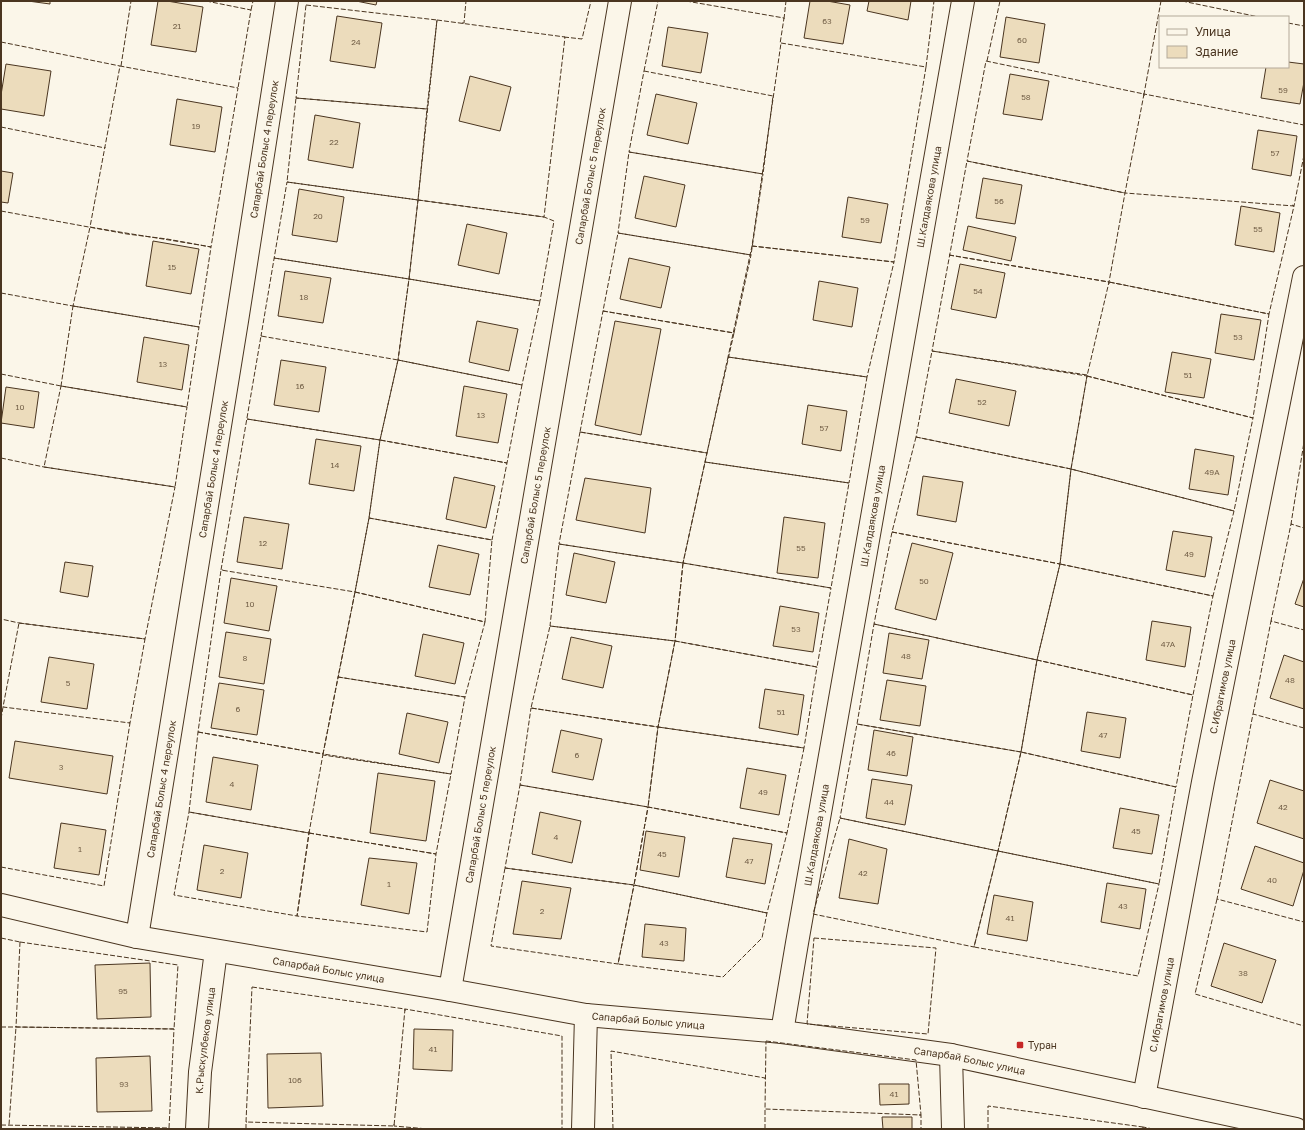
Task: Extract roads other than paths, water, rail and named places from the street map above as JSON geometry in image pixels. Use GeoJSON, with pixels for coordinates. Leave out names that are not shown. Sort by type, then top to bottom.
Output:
{"type":"FeatureCollection","features":[{"type":"Feature","properties":{"kind":"street","name":"Сапарбай Болыс 4 переулок"},"geometry":{"type":"LineString","coordinates":[[137,937],[237,321],[287,1]]}},
{"type":"Feature","properties":{"kind":"street","name":"Сапарбай Болыс 5 переулок"},"geometry":{"type":"LineString","coordinates":[[450,990],[620,1]]}},
{"type":"Feature","properties":{"kind":"street","name":"Ш.Калдаякова улица"},"geometry":{"type":"LineString","coordinates":[[782,1032],[963,1]]}},
{"type":"Feature","properties":{"kind":"street","name":"С.Ибрагимов улица"},"geometry":{"type":"LineString","coordinates":[[1144,1097],[1203,782],[1304,278]]}},
{"type":"Feature","properties":{"kind":"street","name":"Сапарбай Болыс улица"},"geometry":{"type":"LineString","coordinates":[[1,905],[137,937],[450,990],[586,1015],[782,1032],[951,1055],[1296,1129]]}},
{"type":"Feature","properties":{"kind":"street","name":"К.Рыскулбеков улица"},"geometry":{"type":"LineString","coordinates":[[198,1129],[200,1072],[216,951]]}},
{"type":"Feature","properties":{"kind":"street"},"geometry":{"type":"LineString","coordinates":[[583,1129],[586,1015]]}},
{"type":"Feature","properties":{"kind":"street"},"geometry":{"type":"LineString","coordinates":[[951,1055],[953,1129]]}},
{"type":"Feature","properties":{"kind":"place","name":"Туран"},"geometry":{"type":"Point","coordinates":[1020,1045]}}]}
